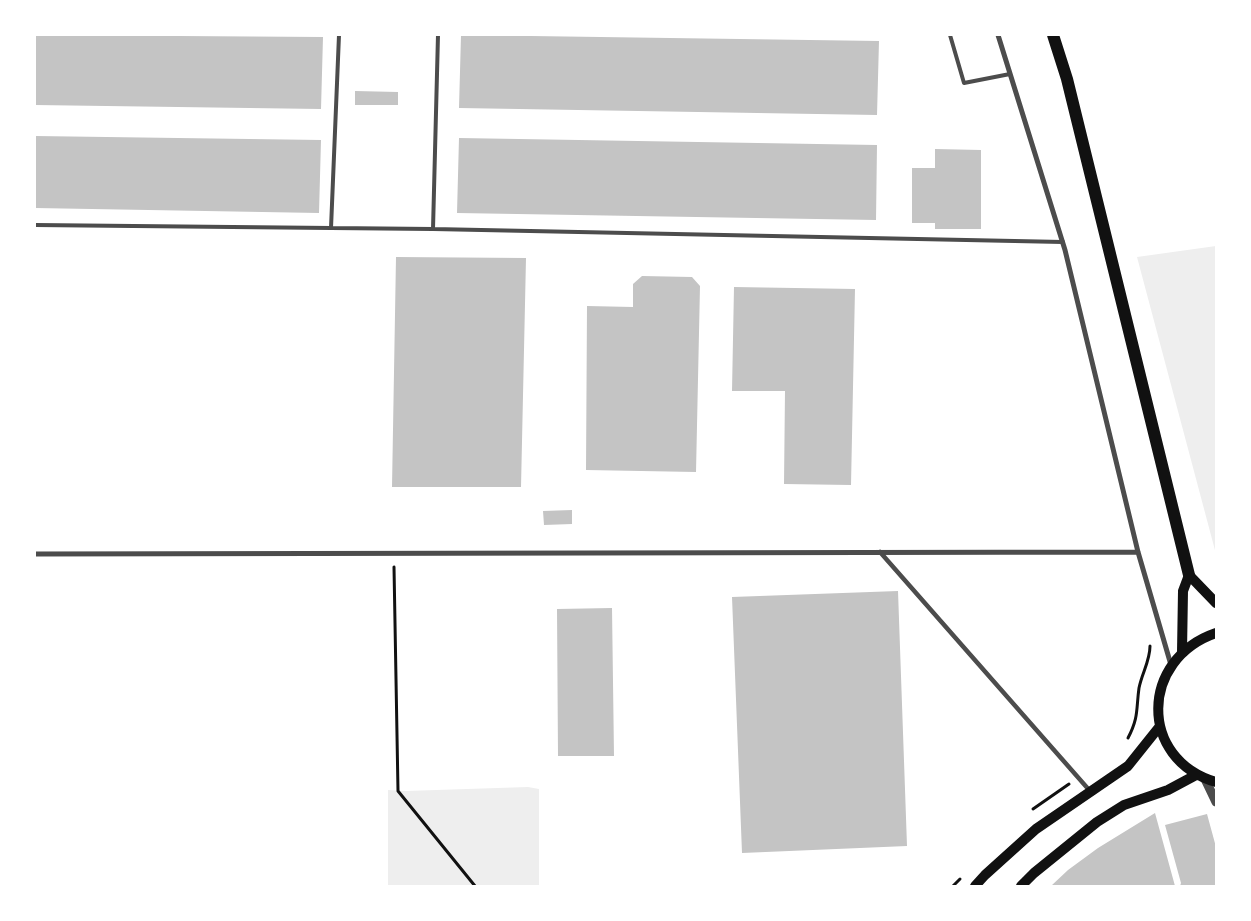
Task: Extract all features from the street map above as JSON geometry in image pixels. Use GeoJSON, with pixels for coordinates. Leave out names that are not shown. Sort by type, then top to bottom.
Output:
{"type":"FeatureCollection","features":[{"type":"Feature","properties":{"kind":"main road"},"geometry":{"type":"LineString","coordinates":[[1053,35],[1067,79],[1189,575],[1184,591],[1182,652]]}},
{"type":"Feature","properties":{"kind":"main road"},"geometry":{"type":"LineString","coordinates":[[1189,575],[1216,602]]}},
{"type":"Feature","properties":{"kind":"main road"},"geometry":{"type":"LineString","coordinates":[[1216,633],[1197,640],[1182,652],[1171,665],[1159,694],[1158,710],[1160,726],[1165,740],[1173,753],[1201,777],[1216,782]]}},
{"type":"Feature","properties":{"kind":"main road"},"geometry":{"type":"LineString","coordinates":[[975,886],[1036,829],[1128,766],[1160,726]]}},
{"type":"Feature","properties":{"kind":"main road"},"geometry":{"type":"LineString","coordinates":[[1021,886],[1034,873],[1097,822],[1124,805],[1201,777]]}},
{"type":"Feature","properties":{"kind":"street"},"geometry":{"type":"LineString","coordinates":[[998,35],[1062,242],[1138,552],[1171,665]]}},
{"type":"Feature","properties":{"kind":"street"},"geometry":{"type":"LineString","coordinates":[[880,552],[1090,791]]}},
{"type":"Feature","properties":{"kind":"street"},"geometry":{"type":"LineString","coordinates":[[35,554],[1138,552]]}},
{"type":"Feature","properties":{"kind":"street"},"geometry":{"type":"LineString","coordinates":[[1201,777],[1216,802]]}},
{"type":"Feature","properties":{"kind":"lane"},"geometry":{"type":"LineString","coordinates":[[331,228],[339,35]]}},
{"type":"Feature","properties":{"kind":"lane"},"geometry":{"type":"LineString","coordinates":[[433,229],[438,35]]}},
{"type":"Feature","properties":{"kind":"lane"},"geometry":{"type":"LineString","coordinates":[[950,35],[964,82],[1010,74]]}},
{"type":"Feature","properties":{"kind":"lane"},"geometry":{"type":"LineString","coordinates":[[35,225],[433,229],[1062,242]]}},
{"type":"Feature","properties":{"kind":"path"},"geometry":{"type":"LineString","coordinates":[[394,553],[398,791],[476,886]]}},
{"type":"Feature","properties":{"kind":"path"},"geometry":{"type":"LineString","coordinates":[[1125,743],[1138,715],[1139,688],[1150,655],[1149,638]]}},
{"type":"Feature","properties":{"kind":"path"},"geometry":{"type":"LineString","coordinates":[[1031,810],[1078,777]]}},
{"type":"Feature","properties":{"kind":"path"},"geometry":{"type":"LineString","coordinates":[[953,886],[960,878]]}},
{"type":"Feature","properties":{"kind":"shaded area"},"geometry":{"type":"Polygon","coordinates":[[[1216,246],[1216,554],[1137,257],[1216,246]]]}},
{"type":"Feature","properties":{"kind":"shaded area"},"geometry":{"type":"Polygon","coordinates":[[[528,787],[539,789],[539,886],[388,886],[388,790],[528,787]]]}},
{"type":"Feature","properties":{"kind":"building"},"geometry":{"type":"Polygon","coordinates":[[[35,35],[323,37],[321,109],[35,105],[35,35]]]}},
{"type":"Feature","properties":{"kind":"building"},"geometry":{"type":"Polygon","coordinates":[[[461,35],[879,41],[877,115],[459,108],[461,35]]]}},
{"type":"Feature","properties":{"kind":"building"},"geometry":{"type":"Polygon","coordinates":[[[355,91],[398,92],[398,105],[355,105],[355,91]]]}},
{"type":"Feature","properties":{"kind":"building"},"geometry":{"type":"Polygon","coordinates":[[[35,136],[321,140],[319,213],[35,208],[35,136]]]}},
{"type":"Feature","properties":{"kind":"building"},"geometry":{"type":"Polygon","coordinates":[[[459,138],[877,145],[876,220],[457,213],[459,138]]]}},
{"type":"Feature","properties":{"kind":"building"},"geometry":{"type":"Polygon","coordinates":[[[935,149],[981,150],[981,229],[935,229],[935,223],[912,223],[912,168],[935,168],[935,149]]]}},
{"type":"Feature","properties":{"kind":"building"},"geometry":{"type":"Polygon","coordinates":[[[396,257],[526,258],[521,487],[392,487],[396,257]]]}},
{"type":"Feature","properties":{"kind":"building"},"geometry":{"type":"Polygon","coordinates":[[[642,276],[692,277],[700,286],[696,472],[586,470],[587,306],[633,307],[633,284],[642,276]]]}},
{"type":"Feature","properties":{"kind":"building"},"geometry":{"type":"Polygon","coordinates":[[[734,287],[855,289],[851,485],[784,484],[785,391],[732,391],[734,287]]]}},
{"type":"Feature","properties":{"kind":"building"},"geometry":{"type":"Polygon","coordinates":[[[572,510],[572,524],[544,525],[543,511],[572,510]]]}},
{"type":"Feature","properties":{"kind":"building"},"geometry":{"type":"Polygon","coordinates":[[[898,591],[907,846],[742,853],[732,597],[898,591]]]}},
{"type":"Feature","properties":{"kind":"building"},"geometry":{"type":"Polygon","coordinates":[[[612,608],[614,756],[558,756],[557,609],[612,608]]]}},
{"type":"Feature","properties":{"kind":"building"},"geometry":{"type":"Polygon","coordinates":[[[1155,813],[1175,886],[1051,886],[1068,870],[1098,848],[1155,813]]]}},
{"type":"Feature","properties":{"kind":"building"},"geometry":{"type":"Polygon","coordinates":[[[1207,814],[1216,847],[1216,886],[1180,886],[1181,883],[1165,825],[1207,814]]]}}]}
